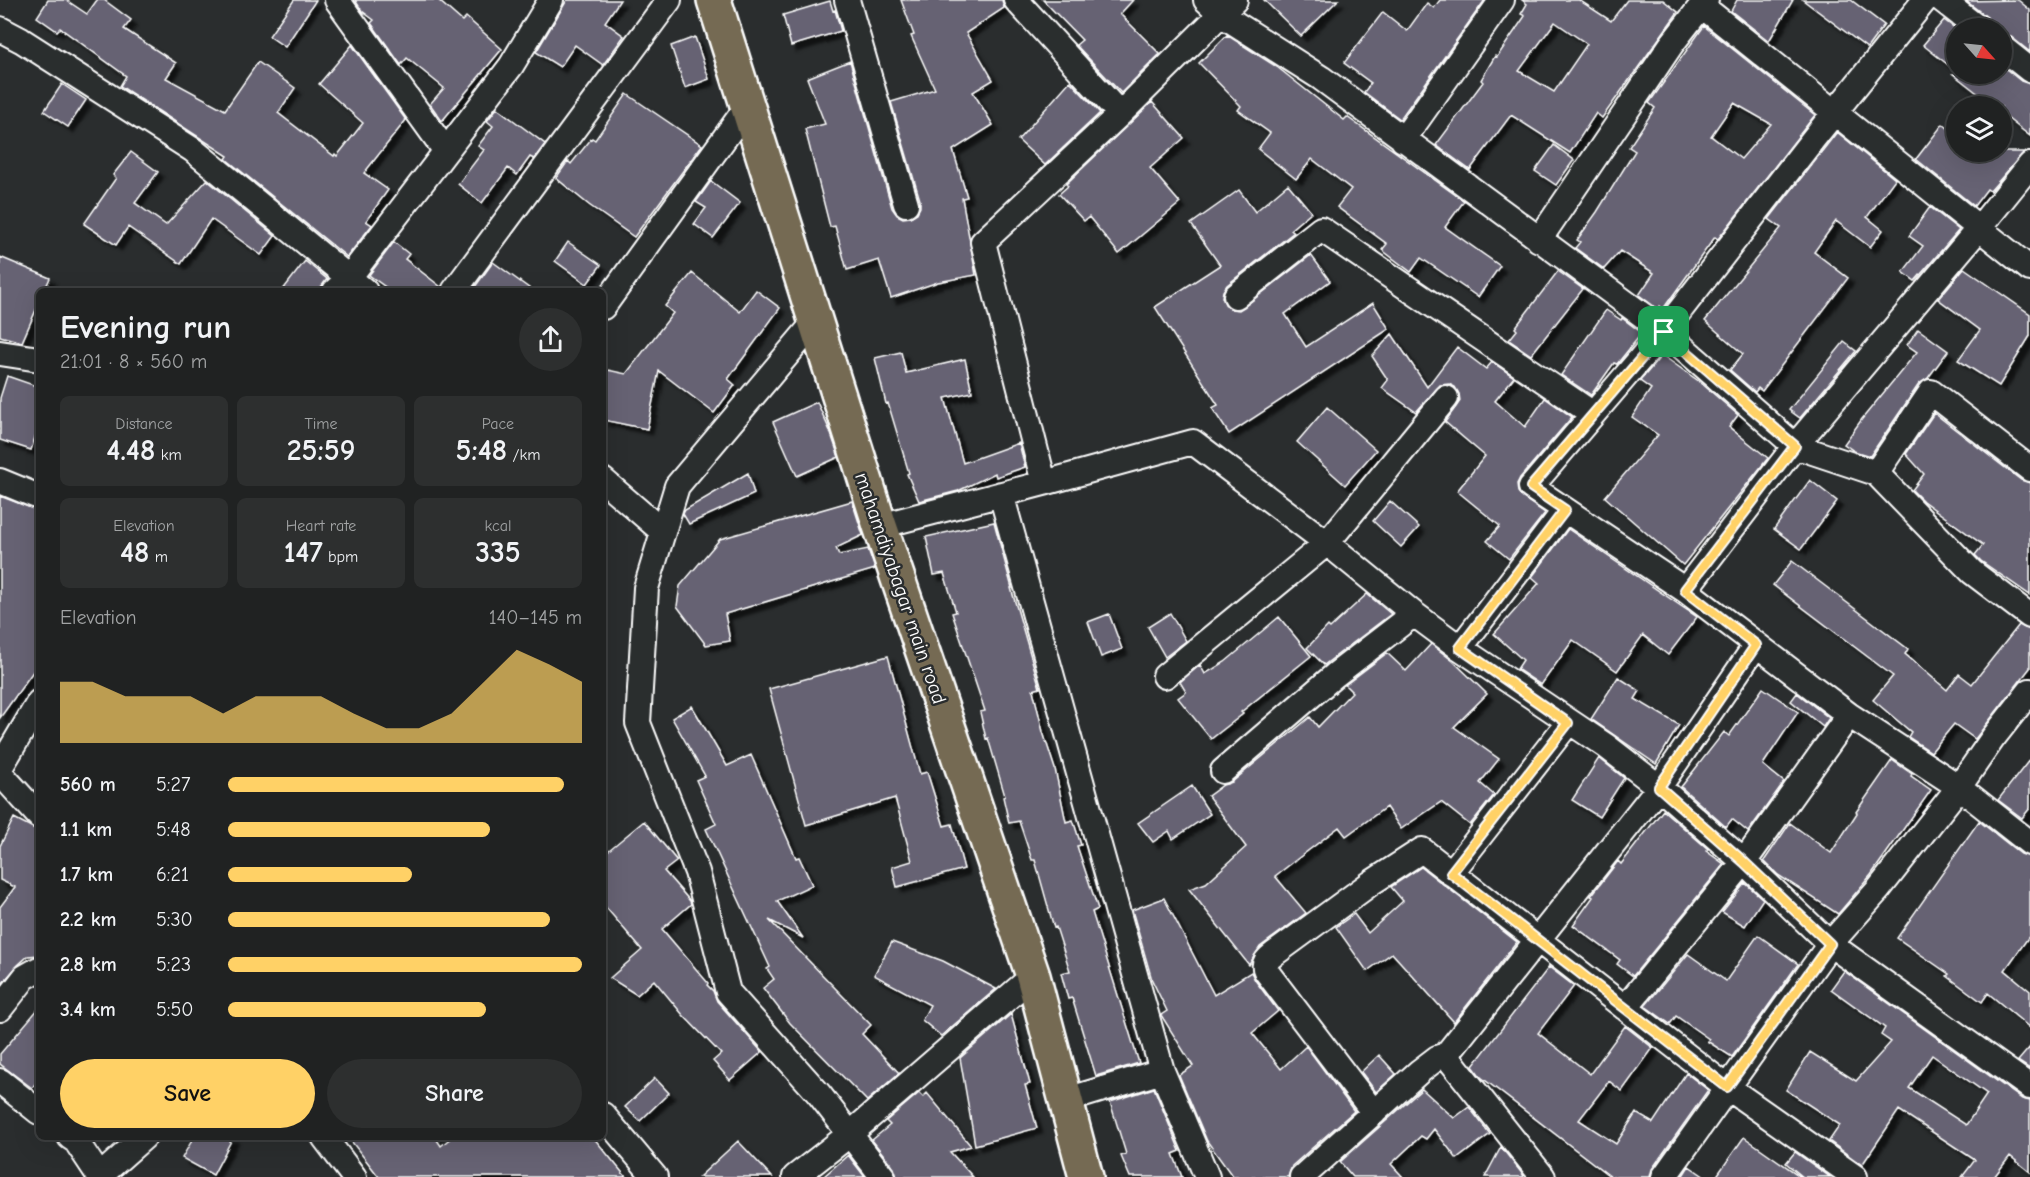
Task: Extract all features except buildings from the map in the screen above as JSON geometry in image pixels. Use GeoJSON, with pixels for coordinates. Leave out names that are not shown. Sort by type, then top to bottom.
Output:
{"type":"FeatureCollection","features":[{"type":"Feature","properties":{"kind":"main road","name":"mahamdiyabagar main road"},"geometry":{"type":"LineString","coordinates":[[714,0],[814,323],[880,526],[1033,976],[1086,1177]]}},
{"type":"Feature","properties":{"kind":"street"},"geometry":{"type":"LineString","coordinates":[[337,0],[445,150]]}},
{"type":"Feature","properties":{"kind":"street"},"geometry":{"type":"LineString","coordinates":[[0,29],[21,40],[193,150],[349,287],[445,150],[512,66],[551,0]]}},
{"type":"Feature","properties":{"kind":"street"},"geometry":{"type":"LineString","coordinates":[[456,288],[669,0]]}},
{"type":"Feature","properties":{"kind":"street"},"geometry":{"type":"LineString","coordinates":[[847,0],[906,204]]}},
{"type":"Feature","properties":{"kind":"street"},"geometry":{"type":"LineString","coordinates":[[1016,0],[1120,114]]}},
{"type":"Feature","properties":{"kind":"street"},"geometry":{"type":"LineString","coordinates":[[1403,140],[1502,0]]}},
{"type":"Feature","properties":{"kind":"street"},"geometry":{"type":"LineString","coordinates":[[1925,0],[1664,332],[1531,487],[1685,590],[1849,715],[1959,787],[2030,843]]}},
{"type":"Feature","properties":{"kind":"street"},"geometry":{"type":"LineString","coordinates":[[1942,0],[1965,18]]}},
{"type":"Feature","properties":{"kind":"street"},"geometry":{"type":"LineString","coordinates":[[1539,240],[1671,45],[1704,3],[1834,113],[2030,268]]}},
{"type":"Feature","properties":{"kind":"street"},"geometry":{"type":"LineString","coordinates":[[1044,483],[983,242],[1120,114],[1221,5],[1664,332],[1795,446],[1876,473],[1972,572],[2030,616]]}},
{"type":"Feature","properties":{"kind":"street"},"geometry":{"type":"LineString","coordinates":[[2012,56],[2030,70]]}},
{"type":"Feature","properties":{"kind":"street"},"geometry":{"type":"LineString","coordinates":[[606,303],[747,107]]}},
{"type":"Feature","properties":{"kind":"street"},"geometry":{"type":"LineString","coordinates":[[1685,590],[1795,446],[2030,165]]}},
{"type":"Feature","properties":{"kind":"street"},"geometry":{"type":"LineString","coordinates":[[1236,296],[1321,229],[1593,414]]}},
{"type":"Feature","properties":{"kind":"street"},"geometry":{"type":"LineString","coordinates":[[814,323],[677,486],[646,588],[638,723],[697,872],[728,992],[819,1094],[883,1177]]}},
{"type":"Feature","properties":{"kind":"street"},"geometry":{"type":"LineString","coordinates":[[0,353],[36,359]]}},
{"type":"Feature","properties":{"kind":"street"},"geometry":{"type":"LineString","coordinates":[[1876,473],[1931,392],[2030,469]]}},
{"type":"Feature","properties":{"kind":"street"},"geometry":{"type":"LineString","coordinates":[[1165,676],[1327,543],[1446,398]]}},
{"type":"Feature","properties":{"kind":"street"},"geometry":{"type":"LineString","coordinates":[[880,526],[1193,442],[1327,543],[1414,614],[1460,648],[1568,723],[1606,746],[1659,787],[1744,862],[1830,944],[2030,1087]]}},
{"type":"Feature","properties":{"kind":"street"},"geometry":{"type":"LineString","coordinates":[[0,481],[36,496]]}},
{"type":"Feature","properties":{"kind":"street"},"geometry":{"type":"LineString","coordinates":[[606,483],[663,532]]}},
{"type":"Feature","properties":{"kind":"street"},"geometry":{"type":"LineString","coordinates":[[1001,494],[1162,1071],[1207,1177]]}},
{"type":"Feature","properties":{"kind":"street"},"geometry":{"type":"LineString","coordinates":[[1460,648],[1565,510]]}},
{"type":"Feature","properties":{"kind":"street"},"geometry":{"type":"LineString","coordinates":[[1223,771],[1335,675],[1414,614]]}},
{"type":"Feature","properties":{"kind":"street"},"geometry":{"type":"LineString","coordinates":[[1302,1177],[1420,1071],[1437,1058],[1446,1055],[1659,787],[1756,645]]}},
{"type":"Feature","properties":{"kind":"street"},"geometry":{"type":"LineString","coordinates":[[1664,1177],[1830,944],[1878,890],[1959,787],[1993,738],[2030,691]]}},
{"type":"Feature","properties":{"kind":"street"},"geometry":{"type":"LineString","coordinates":[[0,768],[36,707]]}},
{"type":"Feature","properties":{"kind":"street"},"geometry":{"type":"LineString","coordinates":[[1625,1008],[1744,862],[1849,715]]}},
{"type":"Feature","properties":{"kind":"street"},"geometry":{"type":"LineString","coordinates":[[1451,873],[1568,723]]}},
{"type":"Feature","properties":{"kind":"street"},"geometry":{"type":"LineString","coordinates":[[0,774],[36,813]]}},
{"type":"Feature","properties":{"kind":"street"},"geometry":{"type":"LineString","coordinates":[[1374,1113],[1266,971],[1265,962],[1371,883],[1422,850],[1727,1087],[1842,1173]]}},
{"type":"Feature","properties":{"kind":"street"},"geometry":{"type":"LineString","coordinates":[[0,1009],[25,977],[36,971]]}},
{"type":"Feature","properties":{"kind":"street"},"geometry":{"type":"LineString","coordinates":[[795,1177],[850,1134],[1033,976]]}},
{"type":"Feature","properties":{"kind":"street"},"geometry":{"type":"LineString","coordinates":[[1446,1055],[1543,1177]]}},
{"type":"Feature","properties":{"kind":"street"},"geometry":{"type":"LineString","coordinates":[[1067,1100],[1162,1071]]}},
{"type":"Feature","properties":{"kind":"street"},"geometry":{"type":"LineString","coordinates":[[1,1086],[36,1110]]}},
{"type":"Feature","properties":{"kind":"street"},"geometry":{"type":"LineString","coordinates":[[606,1119],[655,1177]]}},
{"type":"Feature","properties":{"kind":"street"},"geometry":{"type":"LineString","coordinates":[[74,1140],[100,1176],[141,1140]]}},
{"type":"Feature","properties":{"kind":"street"},"geometry":{"type":"LineString","coordinates":[[326,1140],[354,1177]]}},
{"type":"Feature","properties":{"kind":"route"},"geometry":{"type":"LineString","coordinates":[[1664,332],[1795,446],[1685,590],[1756,645],[1659,787],[1744,862],[1830,944],[1727,1087],[1451,873],[1568,723],[1460,648],[1565,510],[1531,487],[1664,332]]}}]}
